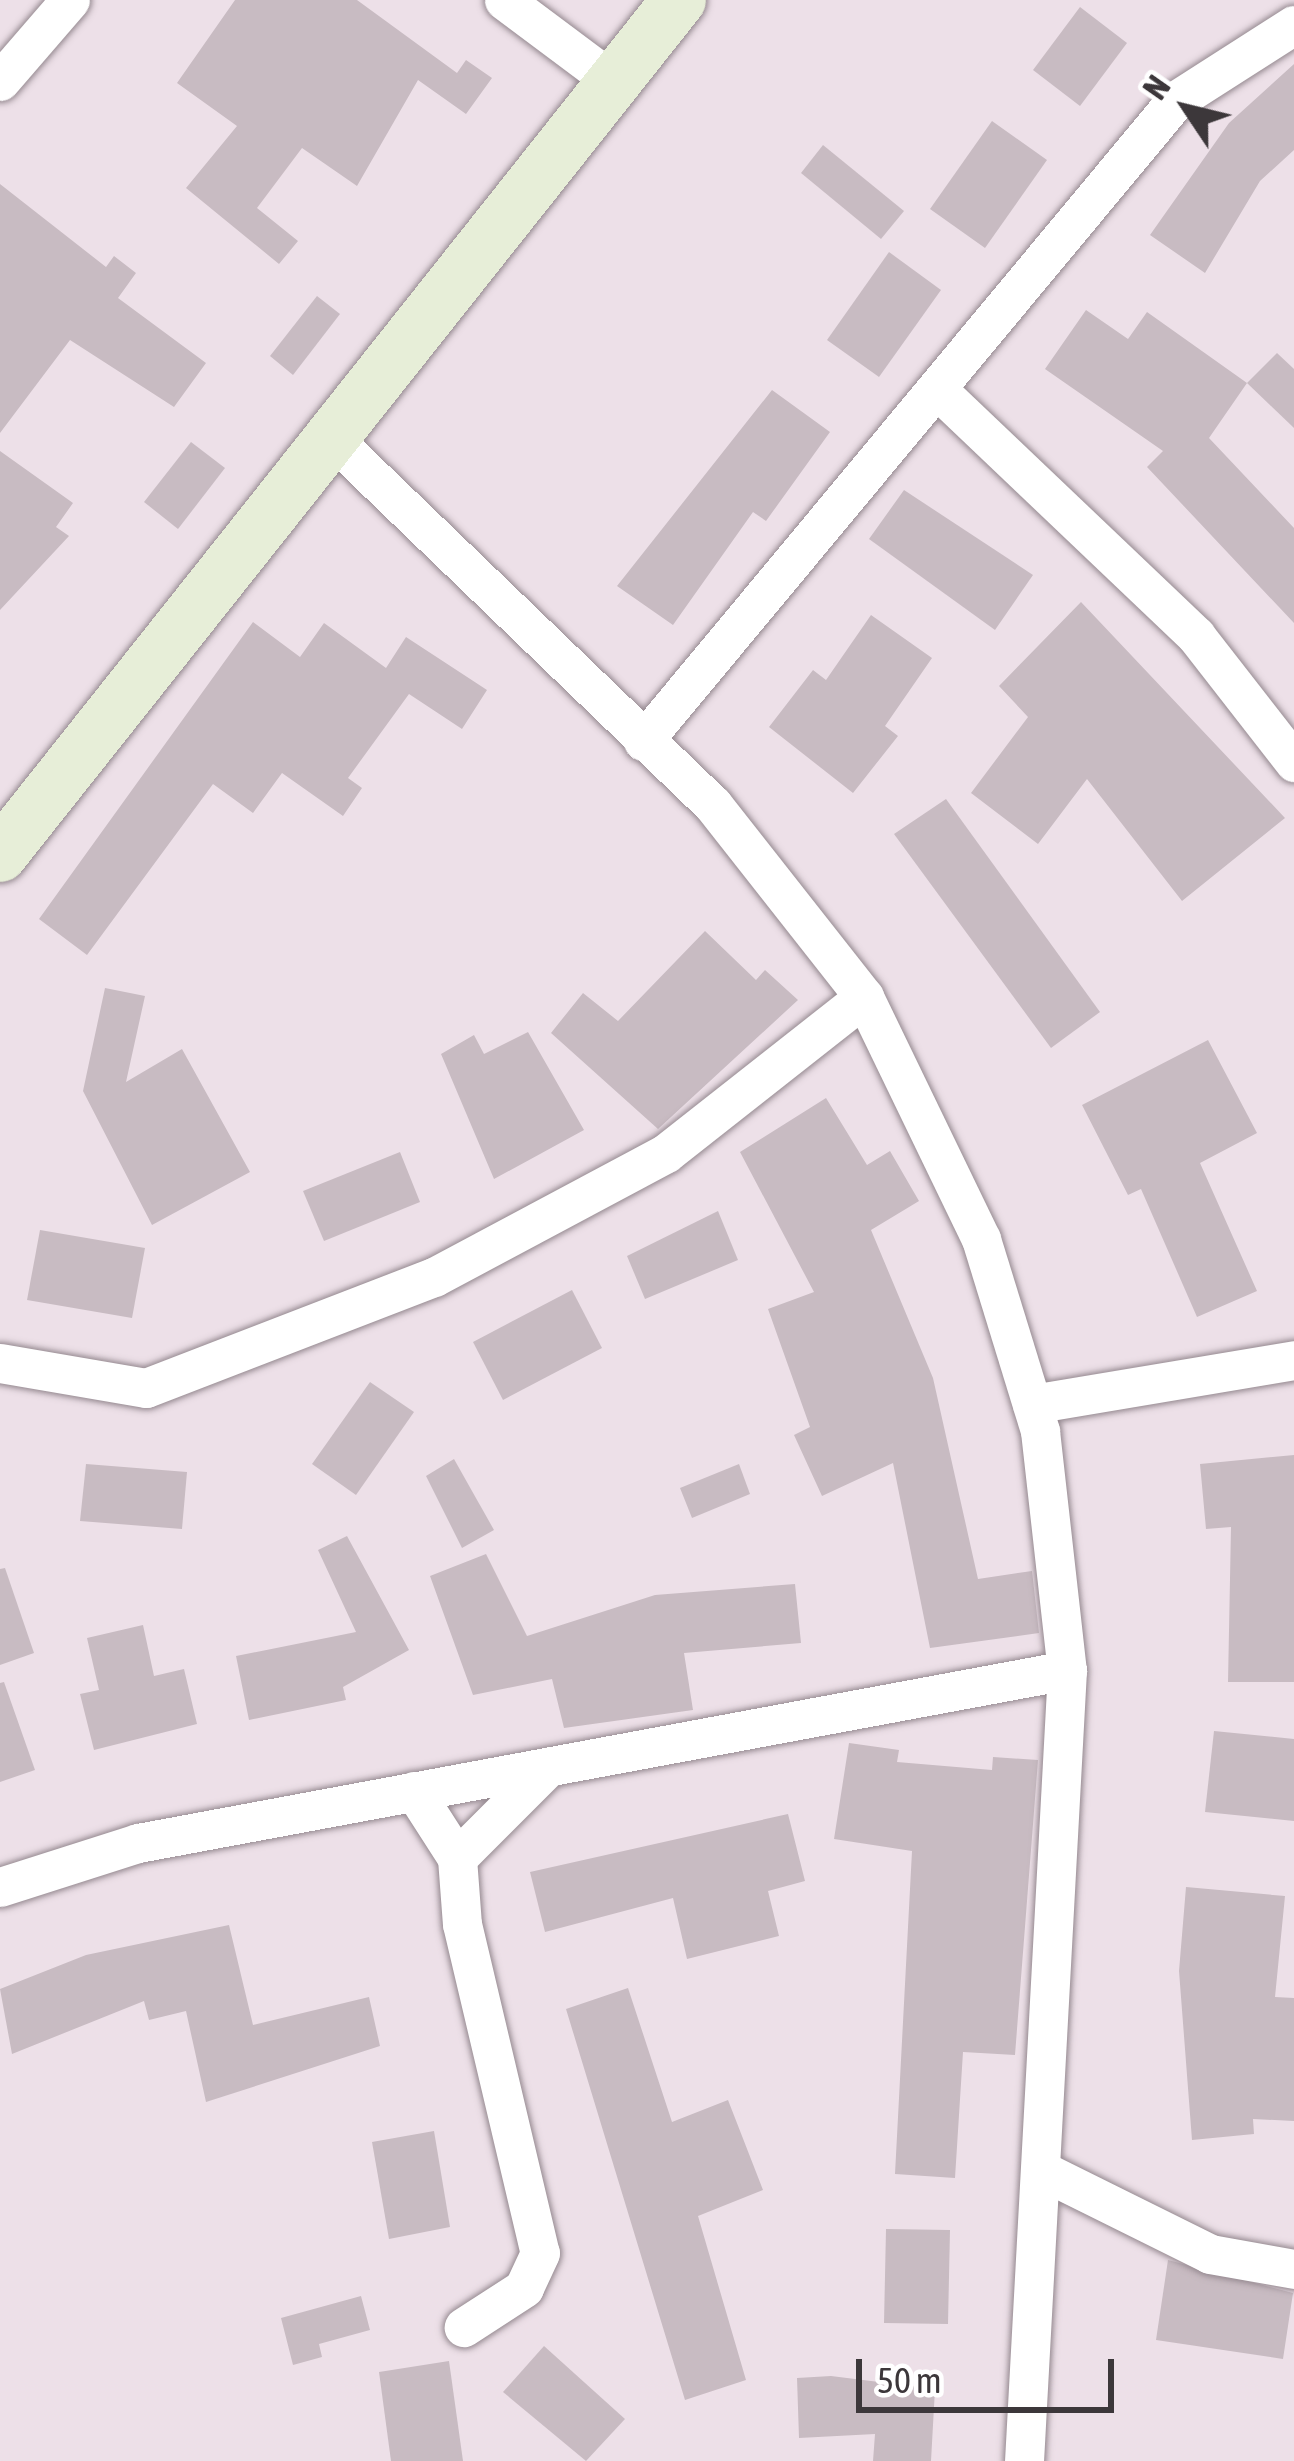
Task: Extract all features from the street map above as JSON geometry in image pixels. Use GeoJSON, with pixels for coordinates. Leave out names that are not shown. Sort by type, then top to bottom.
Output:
{"type":"FeatureCollection","features":[{"type":"Feature","properties":{"kind":"main road"},"geometry":{"type":"LineString","coordinates":[[0,855],[337,443],[679,0]]}},
{"type":"Feature","properties":{"kind":"street"},"geometry":{"type":"LineString","coordinates":[[0,81],[70,0]]}},
{"type":"Feature","properties":{"kind":"street"},"geometry":{"type":"LineString","coordinates":[[504,0],[615,82]]}},
{"type":"Feature","properties":{"kind":"street"},"geometry":{"type":"LineString","coordinates":[[643,741],[941,393],[1174,101],[1294,25]]}},
{"type":"Feature","properties":{"kind":"street"},"geometry":{"type":"LineString","coordinates":[[941,393],[1180,619],[1294,762]]}},
{"type":"Feature","properties":{"kind":"street"},"geometry":{"type":"LineString","coordinates":[[337,443],[713,806],[864,998],[982,1239],[1032,1404],[1067,1670],[1045,2172],[1024,2461]]}},
{"type":"Feature","properties":{"kind":"street"},"geometry":{"type":"LineString","coordinates":[[0,1363],[146,1388],[434,1277],[666,1154],[864,998]]}},
{"type":"Feature","properties":{"kind":"street"},"geometry":{"type":"LineString","coordinates":[[1032,1404],[1294,1360]]}},
{"type":"Feature","properties":{"kind":"street"},"geometry":{"type":"LineString","coordinates":[[0,1887],[138,1843],[1067,1670]]}},
{"type":"Feature","properties":{"kind":"street"},"geometry":{"type":"LineString","coordinates":[[457,1858],[548,1767]]}},
{"type":"Feature","properties":{"kind":"street"},"geometry":{"type":"LineString","coordinates":[[414,1791],[457,1858],[462,1924],[540,2253],[524,2288],[464,2326]]}},
{"type":"Feature","properties":{"kind":"street"},"geometry":{"type":"LineString","coordinates":[[1045,2172],[1210,2254],[1294,2269]]}},
{"type":"Feature","properties":{"kind":"building"},"geometry":{"type":"Polygon","coordinates":[[[235,0],[357,0],[457,73],[466,60],[492,78],[466,114],[418,80],[357,186],[302,148],[257,208],[298,241],[279,264],[186,188],[237,126],[177,83],[235,0]]]}},
{"type":"Feature","properties":{"kind":"building"},"geometry":{"type":"Polygon","coordinates":[[[1080,7],[1127,43],[1080,106],[1033,70],[1080,7]]]}},
{"type":"Feature","properties":{"kind":"building"},"geometry":{"type":"Polygon","coordinates":[[[1294,64],[1294,150],[1260,181],[1205,273],[1150,235],[1229,123],[1294,64]]]}},
{"type":"Feature","properties":{"kind":"building"},"geometry":{"type":"Polygon","coordinates":[[[992,121],[1047,160],[985,248],[930,209],[992,121]]]}},
{"type":"Feature","properties":{"kind":"building"},"geometry":{"type":"Polygon","coordinates":[[[823,145],[904,211],[881,239],[801,173],[823,145]]]}},
{"type":"Feature","properties":{"kind":"building"},"geometry":{"type":"Polygon","coordinates":[[[0,184],[106,267],[114,256],[136,273],[118,298],[206,363],[174,407],[70,340],[0,433],[0,184]]]}},
{"type":"Feature","properties":{"kind":"building"},"geometry":{"type":"Polygon","coordinates":[[[889,252],[941,290],[879,377],[827,340],[889,252]]]}},
{"type":"Feature","properties":{"kind":"building"},"geometry":{"type":"Polygon","coordinates":[[[317,296],[340,314],[293,375],[270,356],[317,296]]]}},
{"type":"Feature","properties":{"kind":"building"},"geometry":{"type":"Polygon","coordinates":[[[1086,310],[1128,339],[1147,312],[1247,383],[1209,438],[1294,528],[1294,623],[1147,467],[1163,451],[1045,369],[1086,310]]]}},
{"type":"Feature","properties":{"kind":"building"},"geometry":{"type":"Polygon","coordinates":[[[1277,353],[1294,369],[1294,428],[1247,383],[1277,353]]]}},
{"type":"Feature","properties":{"kind":"building"},"geometry":{"type":"Polygon","coordinates":[[[772,390],[830,432],[766,521],[753,512],[673,625],[617,586],[772,390]]]}},
{"type":"Feature","properties":{"kind":"building"},"geometry":{"type":"Polygon","coordinates":[[[191,442],[225,468],[178,529],[144,502],[191,442]]]}},
{"type":"Feature","properties":{"kind":"building"},"geometry":{"type":"Polygon","coordinates":[[[0,451],[73,503],[56,527],[69,536],[0,610],[0,451]]]}},
{"type":"Feature","properties":{"kind":"building"},"geometry":{"type":"Polygon","coordinates":[[[904,490],[1033,575],[995,630],[869,539],[904,490]]]}},
{"type":"Feature","properties":{"kind":"building"},"geometry":{"type":"Polygon","coordinates":[[[1081,602],[1285,818],[1182,901],[1087,779],[1038,844],[971,793],[1028,717],[999,686],[1081,602]]]}},
{"type":"Feature","properties":{"kind":"building"},"geometry":{"type":"Polygon","coordinates":[[[871,615],[932,658],[885,726],[898,736],[853,793],[769,727],[813,670],[826,680],[871,615]]]}},
{"type":"Feature","properties":{"kind":"building"},"geometry":{"type":"Polygon","coordinates":[[[253,622],[300,657],[324,623],[386,668],[406,637],[487,690],[462,729],[409,694],[348,778],[362,788],[343,816],[282,773],[253,813],[213,784],[87,955],[39,919],[253,622]]]}},
{"type":"Feature","properties":{"kind":"building"},"geometry":{"type":"Polygon","coordinates":[[[946,799],[1100,1012],[1051,1048],[894,834],[946,799]]]}},
{"type":"Feature","properties":{"kind":"building"},"geometry":{"type":"Polygon","coordinates":[[[705,931],[756,980],[765,970],[798,1000],[658,1129],[551,1033],[583,993],[618,1021],[705,931]]]}},
{"type":"Feature","properties":{"kind":"building"},"geometry":{"type":"Polygon","coordinates":[[[105,988],[145,996],[126,1082],[182,1049],[250,1172],[152,1225],[83,1091],[105,988]]]}},
{"type":"Feature","properties":{"kind":"building"},"geometry":{"type":"Polygon","coordinates":[[[528,1032],[584,1130],[494,1179],[441,1054],[474,1035],[484,1054],[528,1032]]]}},
{"type":"Feature","properties":{"kind":"building"},"geometry":{"type":"Polygon","coordinates":[[[1208,1040],[1257,1133],[1200,1163],[1257,1291],[1197,1317],[1141,1189],[1128,1195],[1082,1105],[1208,1040]]]}},
{"type":"Feature","properties":{"kind":"building"},"geometry":{"type":"Polygon","coordinates":[[[826,1098],[867,1165],[890,1151],[919,1201],[871,1230],[933,1378],[978,1579],[1032,1571],[1039,1633],[930,1648],[893,1463],[822,1496],[794,1435],[810,1427],[768,1309],[814,1292],[740,1152],[826,1098]]]}},
{"type":"Feature","properties":{"kind":"building"},"geometry":{"type":"Polygon","coordinates":[[[400,1152],[420,1202],[324,1241],[303,1191],[400,1152]]]}},
{"type":"Feature","properties":{"kind":"building"},"geometry":{"type":"Polygon","coordinates":[[[718,1211],[738,1260],[645,1299],[627,1256],[718,1211]]]}},
{"type":"Feature","properties":{"kind":"building"},"geometry":{"type":"Polygon","coordinates":[[[40,1230],[145,1248],[132,1318],[27,1300],[40,1230]]]}},
{"type":"Feature","properties":{"kind":"building"},"geometry":{"type":"Polygon","coordinates":[[[572,1290],[602,1348],[503,1400],[473,1342],[572,1290]]]}},
{"type":"Feature","properties":{"kind":"building"},"geometry":{"type":"Polygon","coordinates":[[[370,1382],[414,1412],[356,1495],[312,1464],[370,1382]]]}},
{"type":"Feature","properties":{"kind":"building"},"geometry":{"type":"Polygon","coordinates":[[[1294,1455],[1294,1682],[1228,1682],[1231,1527],[1206,1529],[1200,1464],[1294,1455]]]}},
{"type":"Feature","properties":{"kind":"building"},"geometry":{"type":"Polygon","coordinates":[[[454,1459],[494,1530],[462,1548],[426,1476],[454,1459]]]}},
{"type":"Feature","properties":{"kind":"building"},"geometry":{"type":"Polygon","coordinates":[[[86,1464],[187,1472],[182,1529],[80,1521],[86,1464]]]}},
{"type":"Feature","properties":{"kind":"building"},"geometry":{"type":"Polygon","coordinates":[[[739,1464],[750,1494],[692,1518],[680,1488],[739,1464]]]}},
{"type":"Feature","properties":{"kind":"building"},"geometry":{"type":"Polygon","coordinates":[[[347,1536],[409,1650],[343,1687],[346,1700],[249,1720],[236,1656],[356,1632],[318,1550],[347,1536]]]}},
{"type":"Feature","properties":{"kind":"building"},"geometry":{"type":"Polygon","coordinates":[[[486,1554],[527,1636],[655,1595],[795,1584],[801,1643],[684,1653],[693,1710],[564,1728],[552,1679],[473,1695],[430,1576],[486,1554]]]}},
{"type":"Feature","properties":{"kind":"building"},"geometry":{"type":"Polygon","coordinates":[[[5,1568],[34,1653],[0,1665],[0,1569],[5,1568]]]}},
{"type":"Feature","properties":{"kind":"building"},"geometry":{"type":"Polygon","coordinates":[[[143,1625],[154,1676],[184,1669],[197,1724],[94,1750],[80,1694],[99,1690],[87,1638],[143,1625]]]}},
{"type":"Feature","properties":{"kind":"building"},"geometry":{"type":"Polygon","coordinates":[[[4,1682],[35,1770],[0,1782],[0,1683],[4,1682]]]}},
{"type":"Feature","properties":{"kind":"building"},"geometry":{"type":"Polygon","coordinates":[[[1214,1731],[1294,1739],[1294,1821],[1205,1812],[1214,1731]]]}},
{"type":"Feature","properties":{"kind":"building"},"geometry":{"type":"Polygon","coordinates":[[[849,1743],[899,1750],[897,1762],[992,1770],[993,1757],[1038,1760],[1015,2055],[963,2052],[955,2178],[895,2174],[912,1851],[834,1839],[849,1743]]]}},
{"type":"Feature","properties":{"kind":"building"},"geometry":{"type":"Polygon","coordinates":[[[788,1814],[805,1881],[768,1891],[779,1936],[687,1959],[673,1898],[545,1932],[530,1872],[788,1814]]]}},
{"type":"Feature","properties":{"kind":"building"},"geometry":{"type":"Polygon","coordinates":[[[1186,1887],[1285,1896],[1275,1997],[1294,1998],[1294,2121],[1253,2119],[1254,2134],[1192,2140],[1179,1971],[1186,1887]]]}},
{"type":"Feature","properties":{"kind":"building"},"geometry":{"type":"Polygon","coordinates":[[[229,1925],[253,2025],[369,1997],[380,2046],[206,2102],[186,2011],[149,2020],[144,2001],[12,2054],[0,1989],[86,1955],[229,1925]]]}},
{"type":"Feature","properties":{"kind":"building"},"geometry":{"type":"Polygon","coordinates":[[[628,1988],[672,2122],[728,2100],[763,2190],[698,2216],[746,2380],[685,2400],[566,2009],[628,1988]]]}},
{"type":"Feature","properties":{"kind":"building"},"geometry":{"type":"Polygon","coordinates":[[[434,2131],[450,2227],[389,2239],[372,2142],[434,2131]]]}},
{"type":"Feature","properties":{"kind":"building"},"geometry":{"type":"Polygon","coordinates":[[[886,2229],[950,2230],[948,2324],[884,2323],[886,2229]]]}},
{"type":"Feature","properties":{"kind":"building"},"geometry":{"type":"Polygon","coordinates":[[[1168,2260],[1293,2293],[1283,2359],[1156,2340],[1168,2260]]]}},
{"type":"Feature","properties":{"kind":"building"},"geometry":{"type":"Polygon","coordinates":[[[361,2296],[370,2330],[319,2344],[322,2357],[293,2365],[281,2318],[361,2296]]]}},
{"type":"Feature","properties":{"kind":"building"},"geometry":{"type":"Polygon","coordinates":[[[544,2346],[625,2419],[586,2461],[503,2392],[544,2346]]]}},
{"type":"Feature","properties":{"kind":"building"},"geometry":{"type":"Polygon","coordinates":[[[449,2361],[463,2461],[391,2461],[379,2372],[449,2361]]]}},
{"type":"Feature","properties":{"kind":"building"},"geometry":{"type":"Polygon","coordinates":[[[831,2376],[935,2389],[931,2461],[873,2461],[875,2434],[799,2438],[797,2378],[831,2376]]]}}]}
